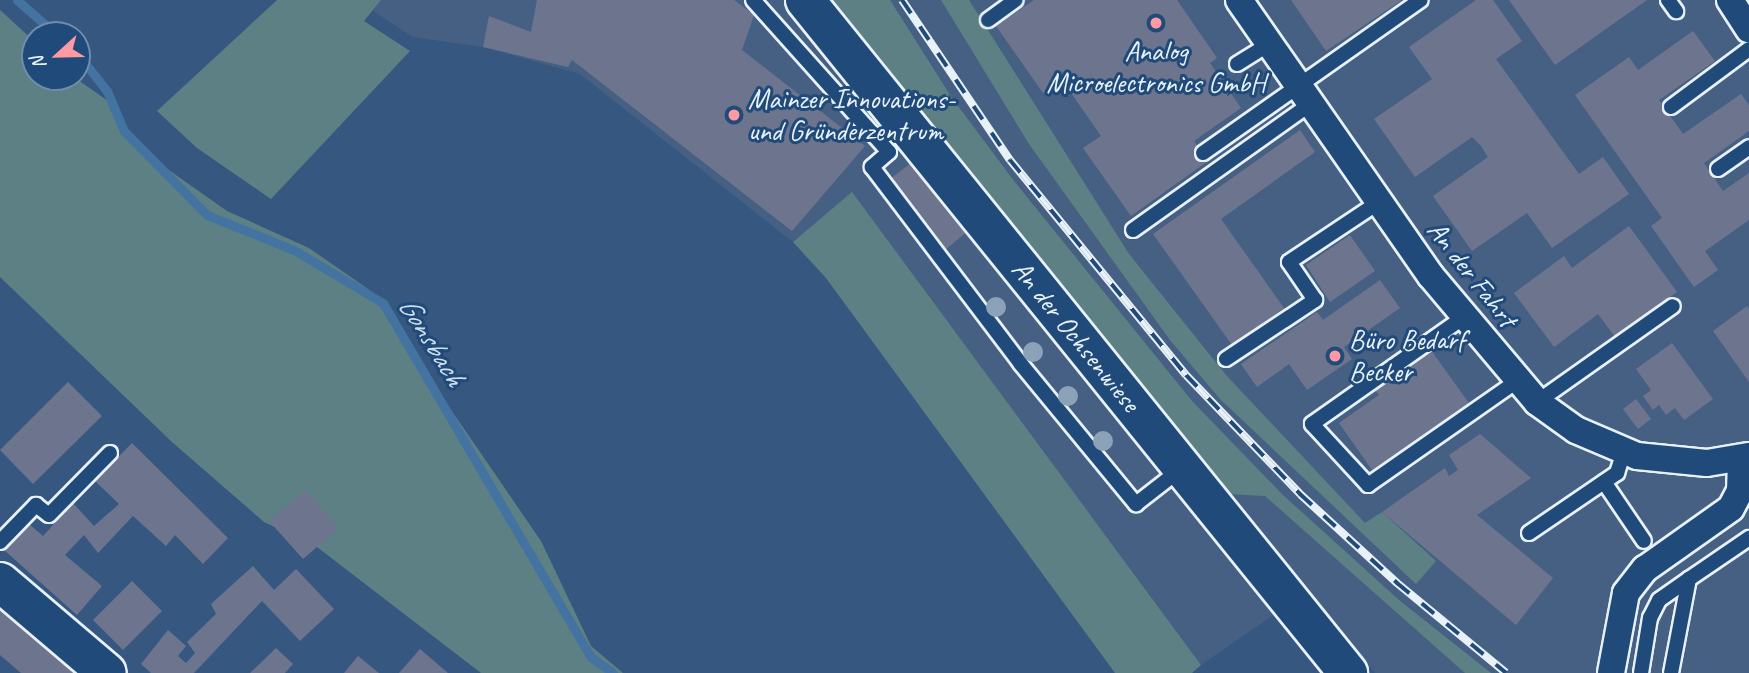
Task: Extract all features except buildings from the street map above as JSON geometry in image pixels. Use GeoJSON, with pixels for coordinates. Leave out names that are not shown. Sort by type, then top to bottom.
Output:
{"type":"FeatureCollection","features":[{"type":"Feature","properties":{"kind":"street","name":"An der Ochsenwiese"},"geometry":{"type":"LineString","coordinates":[[805,0],[1348,673]]}},
{"type":"Feature","properties":{"kind":"street","name":"An der Fahrt"},"geometry":{"type":"LineString","coordinates":[[1239,0],[1378,202],[1464,317],[1537,402],[1576,430],[1623,452],[1676,463],[1745,457],[1740,492],[1731,508],[1645,569],[1626,593],[1611,673]]}},
{"type":"Feature","properties":{"kind":"street"},"geometry":{"type":"LineString","coordinates":[[1730,0],[1749,29]]}},
{"type":"Feature","properties":{"kind":"street"},"geometry":{"type":"LineString","coordinates":[[0,582],[107,673]]}},
{"type":"Feature","properties":{"kind":"lane"},"geometry":{"type":"LineString","coordinates":[[752,0],[889,152],[872,167],[1020,363],[1136,504],[1182,468]]}},
{"type":"Feature","properties":{"kind":"lane"},"geometry":{"type":"LineString","coordinates":[[988,20],[1016,0]]}},
{"type":"Feature","properties":{"kind":"lane"},"geometry":{"type":"LineString","coordinates":[[1133,230],[1421,0]]}},
{"type":"Feature","properties":{"kind":"lane"},"geometry":{"type":"LineString","coordinates":[[1237,64],[1270,43]]}},
{"type":"Feature","properties":{"kind":"lane"},"geometry":{"type":"LineString","coordinates":[[1671,107],[1749,49]]}},
{"type":"Feature","properties":{"kind":"lane"},"geometry":{"type":"LineString","coordinates":[[1203,153],[1305,94]]}},
{"type":"Feature","properties":{"kind":"lane"},"geometry":{"type":"LineString","coordinates":[[1718,169],[1749,148]]}},
{"type":"Feature","properties":{"kind":"lane"},"geometry":{"type":"LineString","coordinates":[[1226,359],[1315,300],[1289,262],[1378,202]]}},
{"type":"Feature","properties":{"kind":"lane"},"geometry":{"type":"LineString","coordinates":[[1537,402],[1673,306]]}},
{"type":"Feature","properties":{"kind":"lane"},"geometry":{"type":"LineString","coordinates":[[1464,317],[1312,424],[1368,485],[1517,381]]}},
{"type":"Feature","properties":{"kind":"lane"},"geometry":{"type":"LineString","coordinates":[[1529,533],[1617,473],[1623,452]]}},
{"type":"Feature","properties":{"kind":"lane"},"geometry":{"type":"LineString","coordinates":[[0,542],[36,505],[49,515],[110,453]]}},
{"type":"Feature","properties":{"kind":"lane"},"geometry":{"type":"LineString","coordinates":[[1604,482],[1644,541]]}},
{"type":"Feature","properties":{"kind":"lane"},"geometry":{"type":"LineString","coordinates":[[1641,673],[1650,618],[1658,600],[1749,538]]}},
{"type":"Feature","properties":{"kind":"lane"},"geometry":{"type":"LineString","coordinates":[[1671,673],[1689,579]]}},
{"type":"Feature","properties":{"kind":"shaded area"},"geometry":{"type":"Polygon","coordinates":[[[381,0],[1717,0],[1749,49],[1749,673],[1375,673],[1307,592],[1201,665],[852,193],[793,242],[580,74],[483,47],[413,37],[373,11],[381,0]]]}},
{"type":"Feature","properties":{"kind":"green space"},"geometry":{"type":"Polygon","coordinates":[[[277,0],[381,0],[364,21],[410,51],[271,199],[197,148],[157,111],[277,0]]]}},
{"type":"Feature","properties":{"kind":"green space"},"geometry":{"type":"Polygon","coordinates":[[[828,0],[890,0],[952,98],[1014,181],[1192,401],[1283,495],[1399,600],[1491,673],[1465,673],[1265,496],[1227,494],[828,0]]]}},
{"type":"Feature","properties":{"kind":"green space"},"geometry":{"type":"Polygon","coordinates":[[[941,0],[969,0],[1129,254],[1226,375],[1365,523],[1382,512],[1436,561],[1416,584],[1220,399],[1170,340],[1029,144],[941,0]]]}},
{"type":"Feature","properties":{"kind":"green space"},"geometry":{"type":"Polygon","coordinates":[[[0,10],[21,29],[21,91],[91,89],[108,101],[139,149],[227,211],[309,248],[368,289],[541,541],[591,646],[623,673],[481,673],[317,547],[264,522],[172,442],[0,277],[0,10]]]}},
{"type":"Feature","properties":{"kind":"green space"},"geometry":{"type":"Polygon","coordinates":[[[852,192],[1201,665],[1192,673],[1115,673],[826,278],[793,242],[852,192]]]}},
{"type":"Feature","properties":{"kind":"waterway","name":"Gonsbach"},"geometry":{"type":"LineString","coordinates":[[17,0],[41,21]]}},
{"type":"Feature","properties":{"kind":"waterway","name":"Gonsbach"},"geometry":{"type":"LineString","coordinates":[[91,71],[107,91],[124,131],[207,215],[294,250],[383,303],[591,657],[613,673]]}},
{"type":"Feature","properties":{"kind":"railway"},"geometry":{"type":"LineString","coordinates":[[902,0],[1010,160],[1186,375],[1300,494],[1397,583],[1506,673]]}},
{"type":"Feature","properties":{"kind":"place","name":"Analog Microelectronics GmbH"},"geometry":{"type":"Point","coordinates":[1156,23]}},
{"type":"Feature","properties":{"kind":"place","name":"Mainzer Innovations- und Gründerzentrum"},"geometry":{"type":"Point","coordinates":[734,115]}},
{"type":"Feature","properties":{"kind":"place","name":"Büro Bedarf Becker"},"geometry":{"type":"Point","coordinates":[1335,356]}}]}
